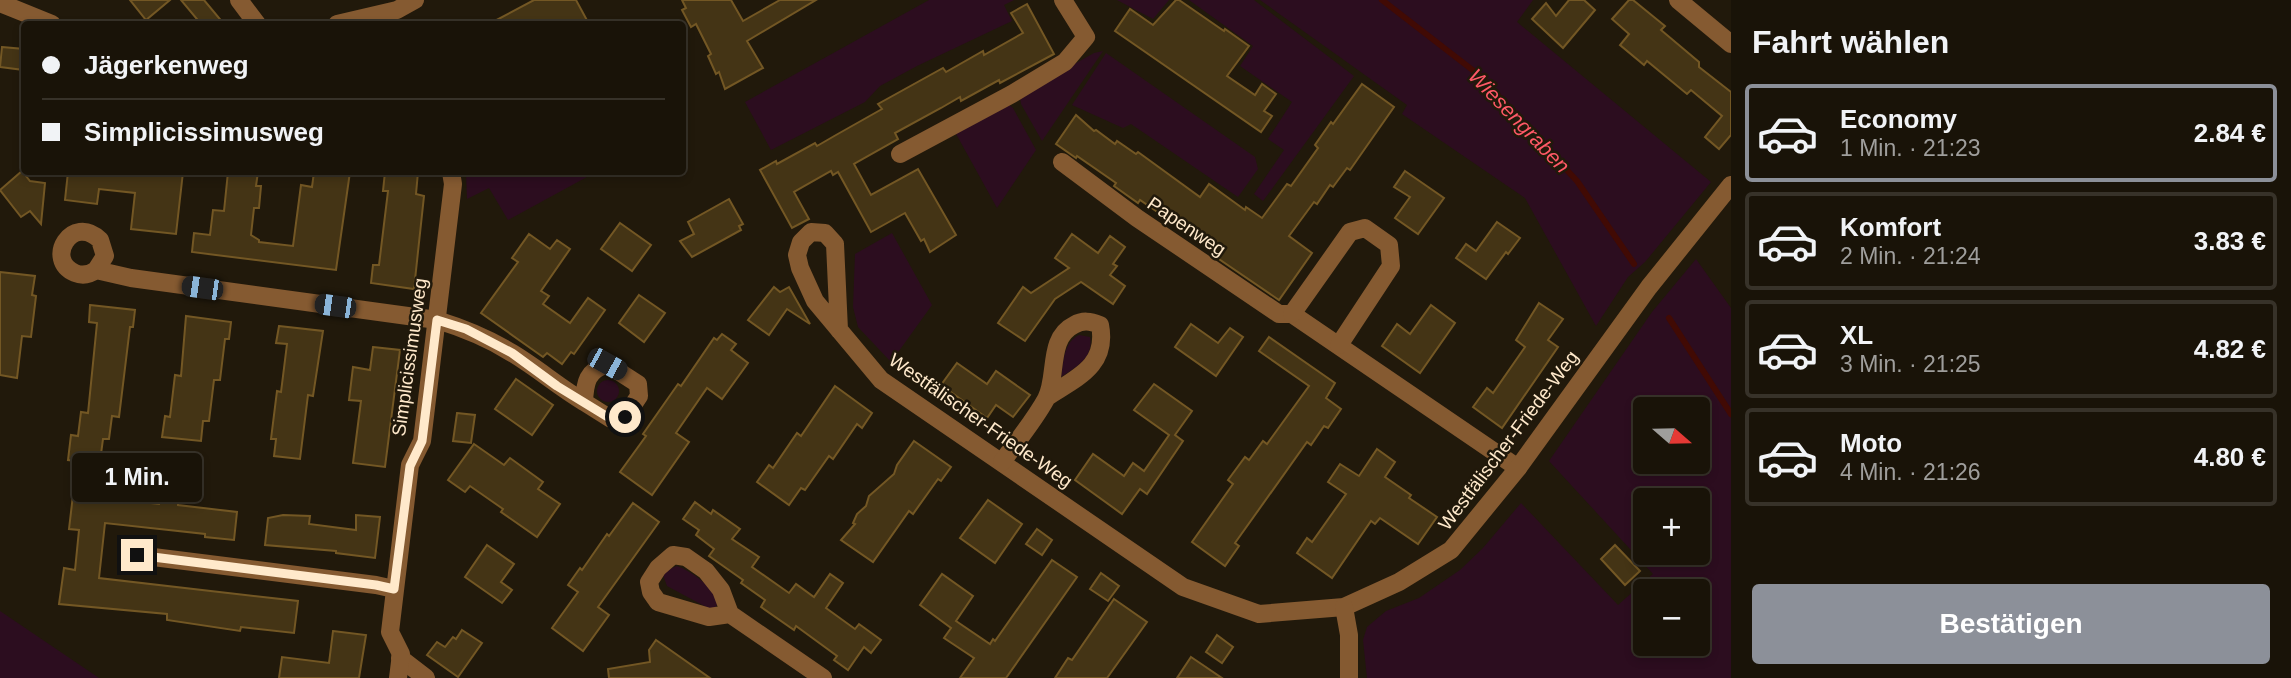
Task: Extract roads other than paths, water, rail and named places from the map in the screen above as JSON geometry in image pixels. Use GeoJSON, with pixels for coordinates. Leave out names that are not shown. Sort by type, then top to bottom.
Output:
{"type":"FeatureCollection","features":[{"type":"Feature","properties":{"kind":"street"},"geometry":{"type":"LineString","coordinates":[[239,0],[255,21]]}},
{"type":"Feature","properties":{"kind":"street"},"geometry":{"type":"LineString","coordinates":[[364,21],[400,17],[415,0]]}},
{"type":"Feature","properties":{"kind":"street"},"geometry":{"type":"LineString","coordinates":[[900,154],[1012,94],[1065,62],[1086,37],[1063,0]]}},
{"type":"Feature","properties":{"kind":"street"},"geometry":{"type":"LineString","coordinates":[[1678,0],[1731,44]]}},
{"type":"Feature","properties":{"kind":"street"},"geometry":{"type":"LineString","coordinates":[[0,3],[45,21]]}},
{"type":"Feature","properties":{"kind":"street","name":"Papenweg"},"geometry":{"type":"LineString","coordinates":[[1062,162],[1137,218],[1279,314],[1292,314],[1518,468]]}},
{"type":"Feature","properties":{"kind":"street","name":"Simplicissimusweg"},"geometry":{"type":"LineString","coordinates":[[398,678],[401,654],[390,632],[394,589],[410,466],[422,441],[453,184],[452,175]]}},
{"type":"Feature","properties":{"kind":"street","name":"Westfälischer-Friede-Weg"},"geometry":{"type":"LineString","coordinates":[[839,330],[835,244],[825,233],[811,232],[800,242],[797,255],[800,268],[816,301],[839,330],[881,380],[1183,587],[1259,614],[1344,607],[1399,582],[1451,550],[1518,468],[1648,287],[1731,185]]}},
{"type":"Feature","properties":{"kind":"street"},"geometry":{"type":"LineString","coordinates":[[1292,314],[1350,232],[1365,228],[1389,245],[1391,266],[1339,345]]}},
{"type":"Feature","properties":{"kind":"street"},"geometry":{"type":"LineString","coordinates":[[96,270],[131,278],[437,320],[466,329],[512,353],[584,402]]}},
{"type":"Feature","properties":{"kind":"street"},"geometry":{"type":"LineString","coordinates":[[1002,462],[1047,397]]}},
{"type":"Feature","properties":{"kind":"street"},"geometry":{"type":"LineString","coordinates":[[137,555],[394,589]]}},
{"type":"Feature","properties":{"kind":"street"},"geometry":{"type":"LineString","coordinates":[[730,614],[709,617],[658,602],[651,592],[649,582],[658,568],[673,555],[686,557],[706,570],[721,590],[730,614],[823,678]]}},
{"type":"Feature","properties":{"kind":"street"},"geometry":{"type":"LineString","coordinates":[[1344,607],[1349,635],[1349,678]]}},
{"type":"Feature","properties":{"kind":"street"},"geometry":{"type":"LineString","coordinates":[[400,659],[426,678]]}},
{"type":"Feature","properties":{"kind":"waterway","name":"Wiesengraben"},"geometry":{"type":"LineString","coordinates":[[1382,0],[1479,75],[1577,181],[1634,264]]}},
{"type":"Feature","properties":{"kind":"waterway","name":"Wiesengraben"},"geometry":{"type":"LineString","coordinates":[[1669,318],[1731,414]]}}]}
